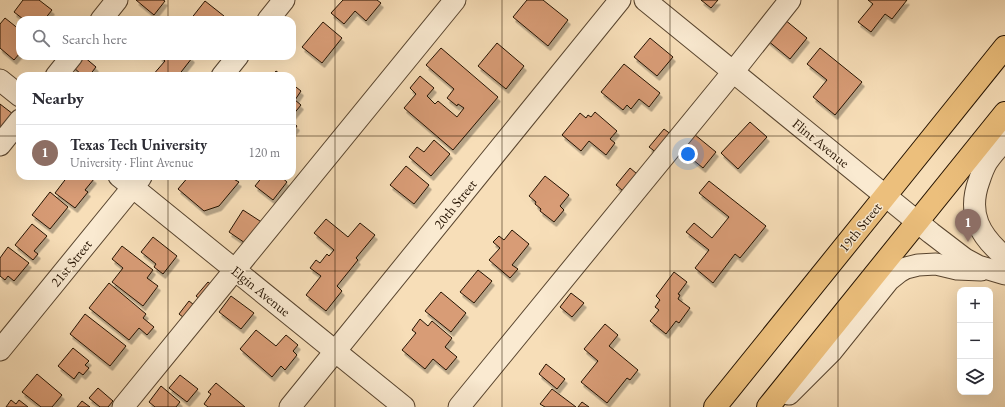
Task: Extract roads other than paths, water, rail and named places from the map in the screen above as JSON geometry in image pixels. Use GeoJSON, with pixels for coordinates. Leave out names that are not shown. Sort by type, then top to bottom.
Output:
{"type":"FeatureCollection","features":[{"type":"Feature","properties":{"kind":"main road","name":"19th Street"},"geometry":{"type":"LineString","coordinates":[[715,407],[1005,47]]}},
{"type":"Feature","properties":{"kind":"main road"},"geometry":{"type":"LineString","coordinates":[[768,407],[1005,113]]}},
{"type":"Feature","properties":{"kind":"street"},"geometry":{"type":"LineString","coordinates":[[104,16],[117,0]]}},
{"type":"Feature","properties":{"kind":"street"},"geometry":{"type":"LineString","coordinates":[[271,16],[284,0]]}},
{"type":"Feature","properties":{"kind":"street"},"geometry":{"type":"LineString","coordinates":[[123,407],[455,0]]}},
{"type":"Feature","properties":{"kind":"street","name":"20th Street"},"geometry":{"type":"LineString","coordinates":[[290,407],[620,0]]}},
{"type":"Feature","properties":{"kind":"street","name":"Flint Avenue"},"geometry":{"type":"LineString","coordinates":[[645,0],[965,259],[978,266],[1001,267]]}},
{"type":"Feature","properties":{"kind":"street"},"geometry":{"type":"LineString","coordinates":[[459,407],[733,72],[790,0]]}},
{"type":"Feature","properties":{"kind":"street"},"geometry":{"type":"LineString","coordinates":[[59,72],[69,60]]}},
{"type":"Feature","properties":{"kind":"street"},"geometry":{"type":"LineString","coordinates":[[225,72],[235,60]]}},
{"type":"Feature","properties":{"kind":"street"},"geometry":{"type":"LineString","coordinates":[[0,80],[16,93]]}},
{"type":"Feature","properties":{"kind":"street"},"geometry":{"type":"LineString","coordinates":[[0,144],[16,125]]}},
{"type":"Feature","properties":{"kind":"street"},"geometry":{"type":"LineString","coordinates":[[776,407],[832,351],[890,280],[899,272],[906,268],[918,265],[936,264],[957,269],[1001,267],[994,248],[983,234],[977,221],[974,206],[975,191],[987,162],[1005,140]]}},
{"type":"Feature","properties":{"kind":"street","name":"Elgin Avenue"},"geometry":{"type":"LineString","coordinates":[[131,180],[234,270],[404,407]]}},
{"type":"Feature","properties":{"kind":"street","name":"21st Street"},"geometry":{"type":"LineString","coordinates":[[0,350],[131,180]]}},
{"type":"Feature","properties":{"kind":"place","name":"Texas Tech University"},"geometry":{"type":"Point","coordinates":[968,242]}}]}
